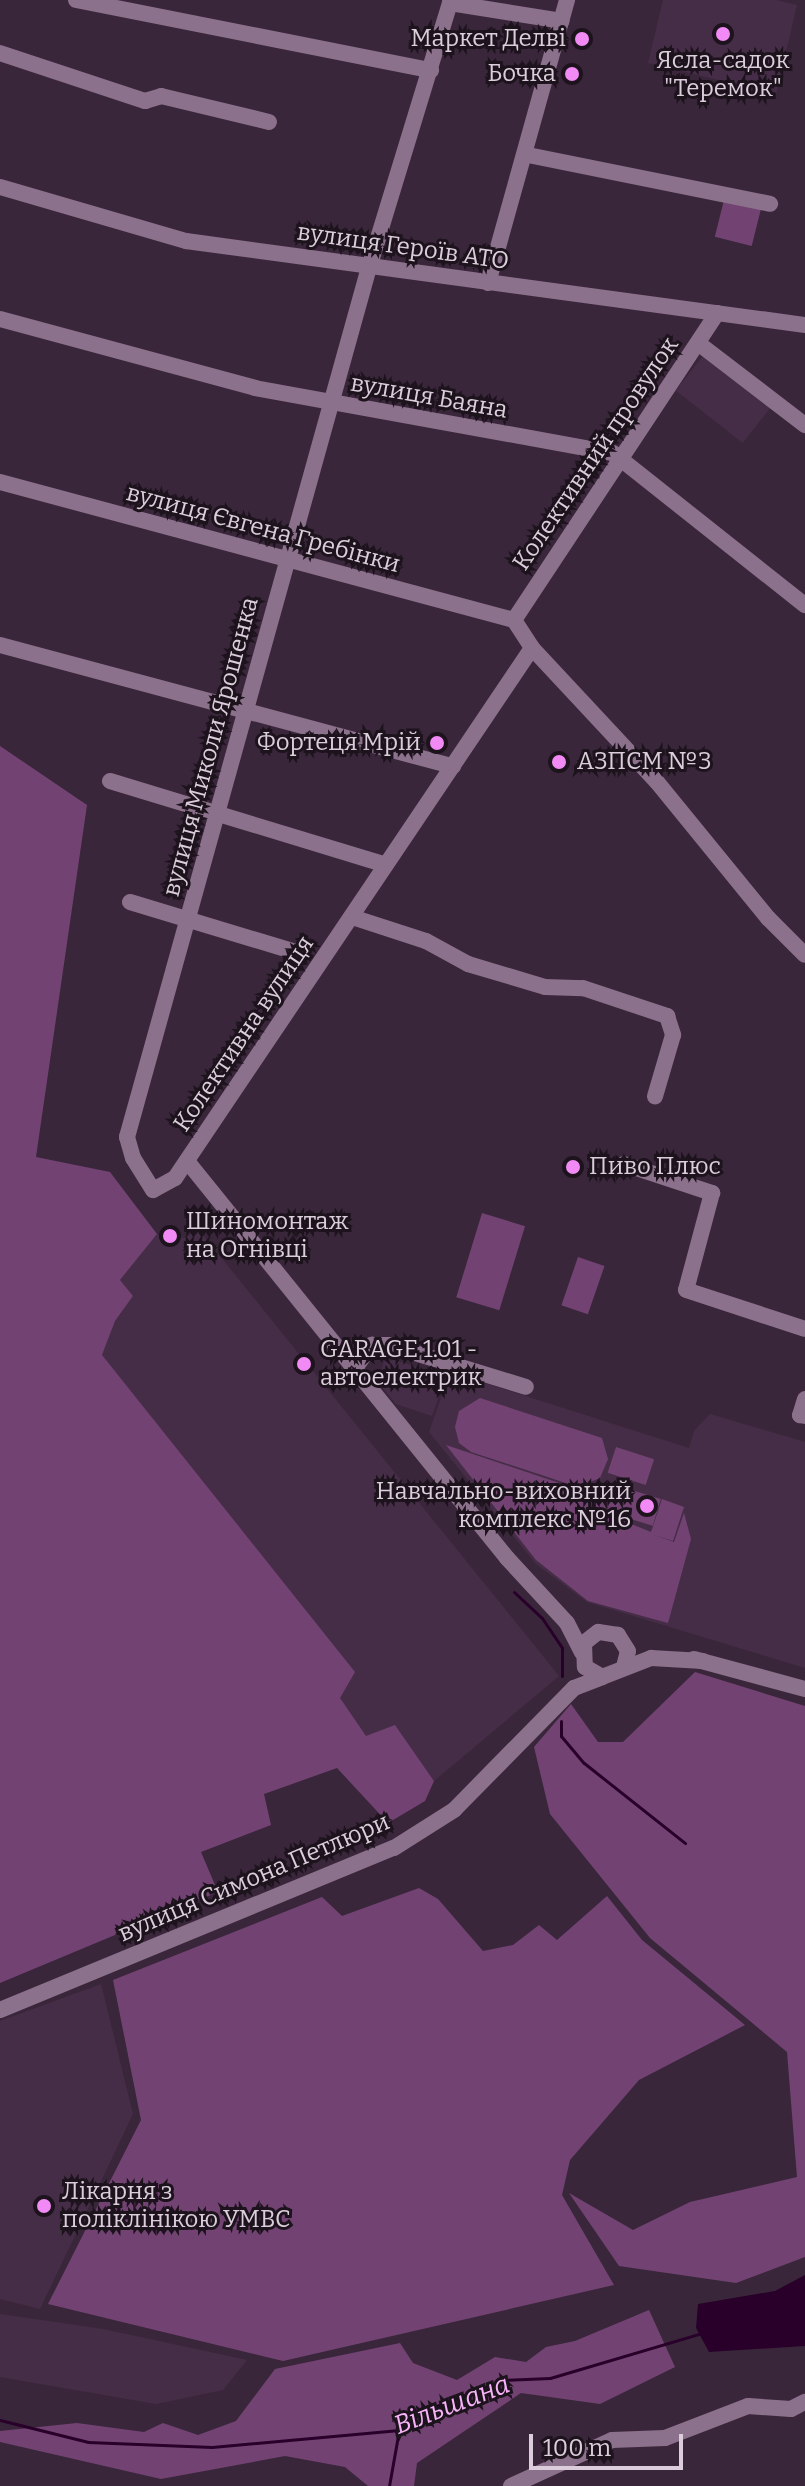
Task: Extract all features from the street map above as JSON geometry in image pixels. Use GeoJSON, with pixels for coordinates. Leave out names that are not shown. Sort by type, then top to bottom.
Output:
{"type":"FeatureCollection","features":[{"type":"Feature","properties":{"kind":"street"},"geometry":{"type":"LineString","coordinates":[[76,0],[431,70]]}},
{"type":"Feature","properties":{"kind":"street"},"geometry":{"type":"LineString","coordinates":[[488,283],[528,155],[567,0]]}},
{"type":"Feature","properties":{"kind":"street","name":"вулиця Миколи Ярошенка"},"geometry":{"type":"LineString","coordinates":[[187,1161],[175,1178],[153,1190],[133,1158],[127,1137],[370,267],[450,3],[562,21]]}},
{"type":"Feature","properties":{"kind":"street"},"geometry":{"type":"LineString","coordinates":[[0,53],[145,101],[161,96],[269,122]]}},
{"type":"Feature","properties":{"kind":"street"},"geometry":{"type":"LineString","coordinates":[[528,155],[770,204]]}},
{"type":"Feature","properties":{"kind":"street","name":"вулиця Героїв АТО"},"geometry":{"type":"LineString","coordinates":[[0,187],[186,241],[805,325]]}},
{"type":"Feature","properties":{"kind":"street","name":"Колективний провулок"},"geometry":{"type":"LineString","coordinates":[[514,620],[717,313]]}},
{"type":"Feature","properties":{"kind":"street","name":"вулиця Баяна"},"geometry":{"type":"LineString","coordinates":[[0,319],[331,404],[621,457],[805,605]]}},
{"type":"Feature","properties":{"kind":"street"},"geometry":{"type":"LineString","coordinates":[[698,343],[805,425]]}},
{"type":"Feature","properties":{"kind":"street","name":"вулиця Євгена Гребінки"},"geometry":{"type":"LineString","coordinates":[[0,482],[286,562],[514,620]]}},
{"type":"Feature","properties":{"kind":"street"},"geometry":{"type":"LineString","coordinates":[[514,620],[532,648],[657,782],[768,918],[805,955]]}},
{"type":"Feature","properties":{"kind":"street"},"geometry":{"type":"LineString","coordinates":[[0,645],[453,766]]}},
{"type":"Feature","properties":{"kind":"street","name":"Колективна вулиця"},"geometry":{"type":"LineString","coordinates":[[532,648],[187,1161],[557,1613],[582,1656]]}},
{"type":"Feature","properties":{"kind":"street"},"geometry":{"type":"LineString","coordinates":[[110,781],[386,865]]}},
{"type":"Feature","properties":{"kind":"street"},"geometry":{"type":"LineString","coordinates":[[130,902],[296,952]]}},
{"type":"Feature","properties":{"kind":"street"},"geometry":{"type":"LineString","coordinates":[[352,917],[426,941],[468,964],[545,987],[583,988],[667,1016],[673,1035],[655,1096]]}},
{"type":"Feature","properties":{"kind":"street"},"geometry":{"type":"LineString","coordinates":[[624,1164],[712,1193],[686,1290],[805,1329]]}},
{"type":"Feature","properties":{"kind":"street"},"geometry":{"type":"LineString","coordinates":[[355,1368],[372,1345],[389,1345],[526,1387]]}},
{"type":"Feature","properties":{"kind":"street"},"geometry":{"type":"LineString","coordinates":[[805,1399],[800,1415],[805,1416]]}},
{"type":"Feature","properties":{"kind":"street","name":"Колективна вулиця"},"geometry":{"type":"LineString","coordinates":[[557,1613],[598,1632]]}},
{"type":"Feature","properties":{"kind":"street"},"geometry":{"type":"LineString","coordinates":[[703,1661],[664,1656],[624,1667],[602,1677],[590,1672],[582,1656],[598,1632],[613,1633],[624,1641],[703,1661],[805,1689]]}},
{"type":"Feature","properties":{"kind":"street"},"geometry":{"type":"LineString","coordinates":[[624,1641],[624,1667]]}},
{"type":"Feature","properties":{"kind":"street","name":"вулиця Симона Петлюри"},"geometry":{"type":"LineString","coordinates":[[574,1688],[582,1656]]}},
{"type":"Feature","properties":{"kind":"street","name":"вулиця Симона Петлюри"},"geometry":{"type":"LineString","coordinates":[[0,2010],[394,1848],[454,1810],[574,1688],[602,1677]]}},
{"type":"Feature","properties":{"kind":"street"},"geometry":{"type":"LineString","coordinates":[[511,2486],[612,2440],[665,2438],[748,2406],[791,2409],[805,2402]]}},
{"type":"Feature","properties":{"kind":"shaded area","name":"Ясла-садок \"Теремок\""},"geometry":{"type":"Polygon","coordinates":[[[663,0],[776,0],[797,5],[776,94],[648,63],[663,0]]]}},
{"type":"Feature","properties":{"kind":"shaded area"},"geometry":{"type":"Polygon","coordinates":[[[724,200],[761,209],[752,246],[715,237],[724,200]]]}},
{"type":"Feature","properties":{"kind":"shaded area"},"geometry":{"type":"Polygon","coordinates":[[[706,352],[773,404],[743,443],[676,391],[706,352]]]}},
{"type":"Feature","properties":{"kind":"shaded area"},"geometry":{"type":"Polygon","coordinates":[[[0,746],[87,805],[36,1157],[110,1172],[157,1234],[120,1280],[133,1296],[115,1321],[102,1355],[355,1672],[340,1698],[366,1736],[395,1725],[434,1781],[425,1801],[388,1823],[337,1768],[264,1794],[271,1825],[201,1852],[218,1892],[0,1983],[0,746]]]}},
{"type":"Feature","properties":{"kind":"shaded area"},"geometry":{"type":"Polygon","coordinates":[[[482,1213],[525,1226],[499,1310],[456,1297],[482,1213]]]}},
{"type":"Feature","properties":{"kind":"shaded area"},"geometry":{"type":"Polygon","coordinates":[[[198,1229],[559,1676],[434,1781],[395,1725],[366,1737],[102,1355],[115,1321],[133,1296],[120,1280],[157,1234],[185,1238],[198,1229]]]}},
{"type":"Feature","properties":{"kind":"shaded area"},"geometry":{"type":"Polygon","coordinates":[[[578,1257],[604,1266],[588,1314],[561,1305],[578,1257]]]}},
{"type":"Feature","properties":{"kind":"shaded area"},"geometry":{"type":"Polygon","coordinates":[[[394,1360],[446,1376],[432,1416],[396,1404],[378,1382],[384,1361],[394,1360]]]}},
{"type":"Feature","properties":{"kind":"shaded area","name":"Навчально-виховний комплекс №16"},"geometry":{"type":"Polygon","coordinates":[[[450,1372],[689,1448],[694,1431],[710,1414],[805,1442],[805,1668],[587,1602],[536,1564],[429,1432],[450,1372]]]}},
{"type":"Feature","properties":{"kind":"shaded area"},"geometry":{"type":"Polygon","coordinates":[[[480,1398],[602,1438],[608,1459],[600,1478],[578,1487],[471,1452],[459,1443],[455,1427],[459,1411],[480,1398]]]}},
{"type":"Feature","properties":{"kind":"shaded area"},"geometry":{"type":"Polygon","coordinates":[[[446,1445],[586,1492],[613,1484],[604,1513],[651,1532],[662,1499],[684,1507],[673,1541],[651,1534],[674,1542],[684,1513],[691,1539],[668,1623],[588,1601],[536,1560],[446,1445]]]}},
{"type":"Feature","properties":{"kind":"shaded area"},"geometry":{"type":"Polygon","coordinates":[[[616,1447],[654,1459],[646,1485],[608,1473],[616,1447]]]}},
{"type":"Feature","properties":{"kind":"shaded area"},"geometry":{"type":"Polygon","coordinates":[[[615,1485],[661,1499],[653,1526],[607,1512],[615,1485]]]}},
{"type":"Feature","properties":{"kind":"shaded area"},"geometry":{"type":"Polygon","coordinates":[[[695,1672],[805,1706],[805,2257],[736,2283],[619,2266],[569,2193],[633,2230],[690,2202],[797,2177],[787,2052],[650,1938],[550,1814],[534,1747],[571,1704],[598,1742],[623,1742],[695,1672]]]}},
{"type":"Feature","properties":{"kind":"shaded area"},"geometry":{"type":"Polygon","coordinates":[[[419,1888],[438,1899],[483,1951],[513,1945],[539,1925],[557,1940],[607,1896],[642,1940],[745,2025],[639,2080],[570,2160],[562,2195],[614,2285],[283,2361],[48,2304],[141,2120],[113,1980],[322,1897],[342,1916],[419,1888]]]}},
{"type":"Feature","properties":{"kind":"shaded area","name":"Лікарня з поліклінікою УМВС"},"geometry":{"type":"Polygon","coordinates":[[[101,1984],[133,2114],[40,2309],[0,2299],[0,2021],[101,1984]]]}},
{"type":"Feature","properties":{"kind":"shaded area"},"geometry":{"type":"Polygon","coordinates":[[[805,2275],[805,2346],[709,2352],[696,2328],[698,2304],[775,2291],[805,2275]]]}},
{"type":"Feature","properties":{"kind":"shaded area"},"geometry":{"type":"Polygon","coordinates":[[[649,2310],[675,2367],[600,2404],[521,2393],[417,2463],[414,2486],[368,2486],[345,2467],[285,2456],[161,2479],[0,2442],[0,2431],[77,2423],[144,2432],[163,2423],[198,2435],[236,2421],[275,2369],[400,2343],[413,2363],[457,2380],[495,2357],[526,2362],[546,2347],[575,2341],[649,2310]]]}},
{"type":"Feature","properties":{"kind":"shaded area"},"geometry":{"type":"Polygon","coordinates":[[[0,2314],[103,2329],[247,2360],[223,2390],[156,2404],[0,2377],[0,2314]]]}},
{"type":"Feature","properties":{"kind":"waterway"},"geometry":{"type":"LineString","coordinates":[[514,1592],[542,1618],[562,1648],[562,1676]]}},
{"type":"Feature","properties":{"kind":"waterway"},"geometry":{"type":"LineString","coordinates":[[561,1721],[561,1736],[584,1763],[685,1843]]}},
{"type":"Feature","properties":{"kind":"waterway","name":"Вільшана"},"geometry":{"type":"LineString","coordinates":[[0,2420],[88,2442],[212,2447],[399,2430],[421,2412],[503,2380],[550,2378],[702,2333]]}},
{"type":"Feature","properties":{"kind":"waterway"},"geometry":{"type":"LineString","coordinates":[[389,2486],[399,2430]]}},
{"type":"Feature","properties":{"kind":"place","name":"Ясла-садок \"Теремок\""},"geometry":{"type":"Point","coordinates":[723,34]}},
{"type":"Feature","properties":{"kind":"place","name":"Маркет Делві"},"geometry":{"type":"Point","coordinates":[582,39]}},
{"type":"Feature","properties":{"kind":"place","name":"Бочка"},"geometry":{"type":"Point","coordinates":[572,74]}},
{"type":"Feature","properties":{"kind":"place","name":"Фортеця Мрій"},"geometry":{"type":"Point","coordinates":[437,743]}},
{"type":"Feature","properties":{"kind":"place","name":"АЗПСМ №3"},"geometry":{"type":"Point","coordinates":[559,762]}},
{"type":"Feature","properties":{"kind":"place","name":"Пиво Плюс"},"geometry":{"type":"Point","coordinates":[573,1167]}},
{"type":"Feature","properties":{"kind":"place","name":"Шиномонтаж на Огнівці"},"geometry":{"type":"Point","coordinates":[170,1236]}},
{"type":"Feature","properties":{"kind":"place","name":"GARAGE 1.01 - автоелектрик"},"geometry":{"type":"Point","coordinates":[304,1364]}},
{"type":"Feature","properties":{"kind":"place","name":"Навчально-виховний комплекс №16"},"geometry":{"type":"Point","coordinates":[647,1506]}},
{"type":"Feature","properties":{"kind":"place","name":"Лікарня з поліклінікою УМВС"},"geometry":{"type":"Point","coordinates":[44,2206]}}]}
